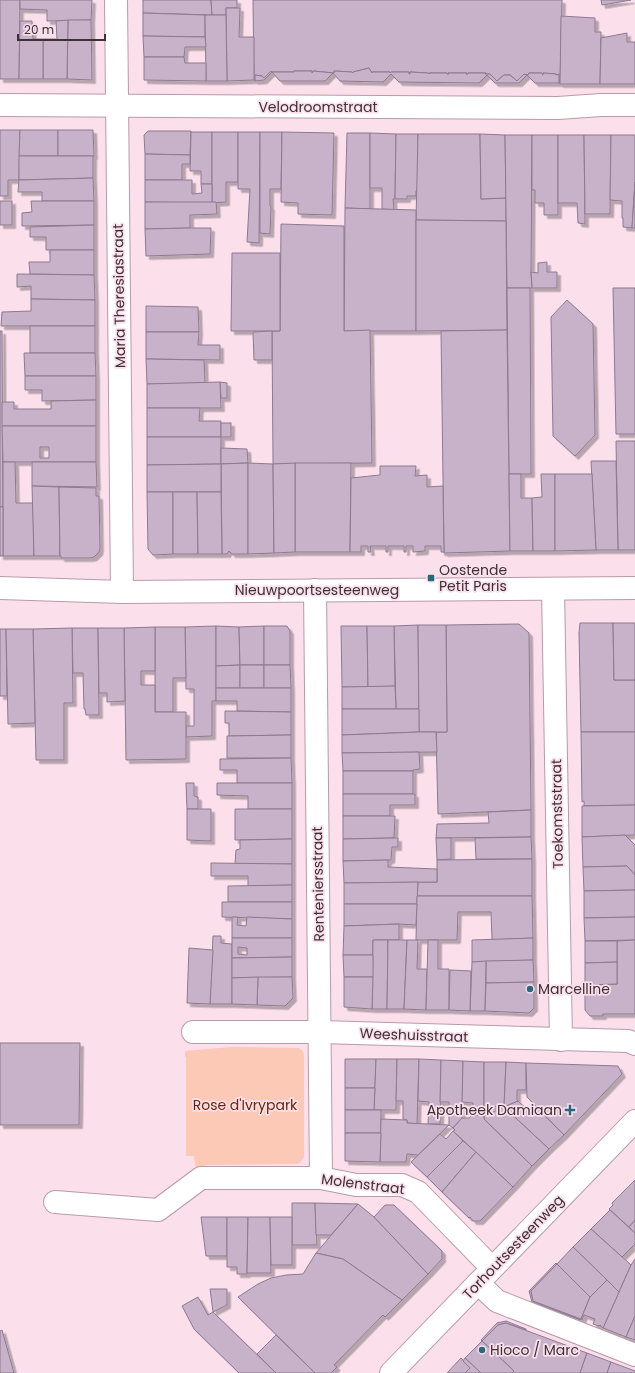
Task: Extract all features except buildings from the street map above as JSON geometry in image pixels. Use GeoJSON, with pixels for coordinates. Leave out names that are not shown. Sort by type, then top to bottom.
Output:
{"type":"FeatureCollection","features":[{"type":"Feature","properties":{"kind":"street","name":"Maria Theresiastraat"},"geometry":{"type":"LineString","coordinates":[[116,0],[122,592]]}},
{"type":"Feature","properties":{"kind":"street","name":"Velodroomstraat"},"geometry":{"type":"LineString","coordinates":[[0,105],[558,108],[601,105],[635,105]]}},
{"type":"Feature","properties":{"kind":"street","name":"Nieuwpoortsesteenweg"},"geometry":{"type":"LineString","coordinates":[[0,588],[122,592],[635,588]]}},
{"type":"Feature","properties":{"kind":"street","name":"Toekomststraat"},"geometry":{"type":"LineString","coordinates":[[553,589],[561,1040]]}},
{"type":"Feature","properties":{"kind":"street","name":"Renteniersstraat"},"geometry":{"type":"LineString","coordinates":[[315,590],[321,1178]]}},
{"type":"Feature","properties":{"kind":"street","name":"Weeshuisstraat"},"geometry":{"type":"LineString","coordinates":[[193,1032],[320,1032],[628,1042],[635,1044]]}},
{"type":"Feature","properties":{"kind":"street","name":"Torhoutsesteenweg"},"geometry":{"type":"LineString","coordinates":[[391,1373],[635,1121]]}},
{"type":"Feature","properties":{"kind":"street","name":"Molenstraat"},"geometry":{"type":"LineString","coordinates":[[55,1202],[158,1210],[201,1178],[321,1178],[356,1184],[402,1186],[418,1192],[485,1275],[497,1301],[635,1355]]}},
{"type":"Feature","properties":{"kind":"green space","name":"Rose d'Ivrypark"},"geometry":{"type":"Polygon","coordinates":[[[231,1047],[299,1048],[303,1051],[304,1157],[300,1163],[206,1165],[196,1169],[194,1156],[186,1156],[185,1051],[231,1047]]]}},
{"type":"Feature","properties":{"kind":"place","name":"Oostende Petit Paris"},"geometry":{"type":"Point","coordinates":[431,578]}},
{"type":"Feature","properties":{"kind":"place","name":"Marcelline"},"geometry":{"type":"Point","coordinates":[530,989]}},
{"type":"Feature","properties":{"kind":"place","name":"Apotheek Damiaan"},"geometry":{"type":"Point","coordinates":[570,1110]}},
{"type":"Feature","properties":{"kind":"place","name":"Hioco / Marc"},"geometry":{"type":"Point","coordinates":[482,1350]}}]}
